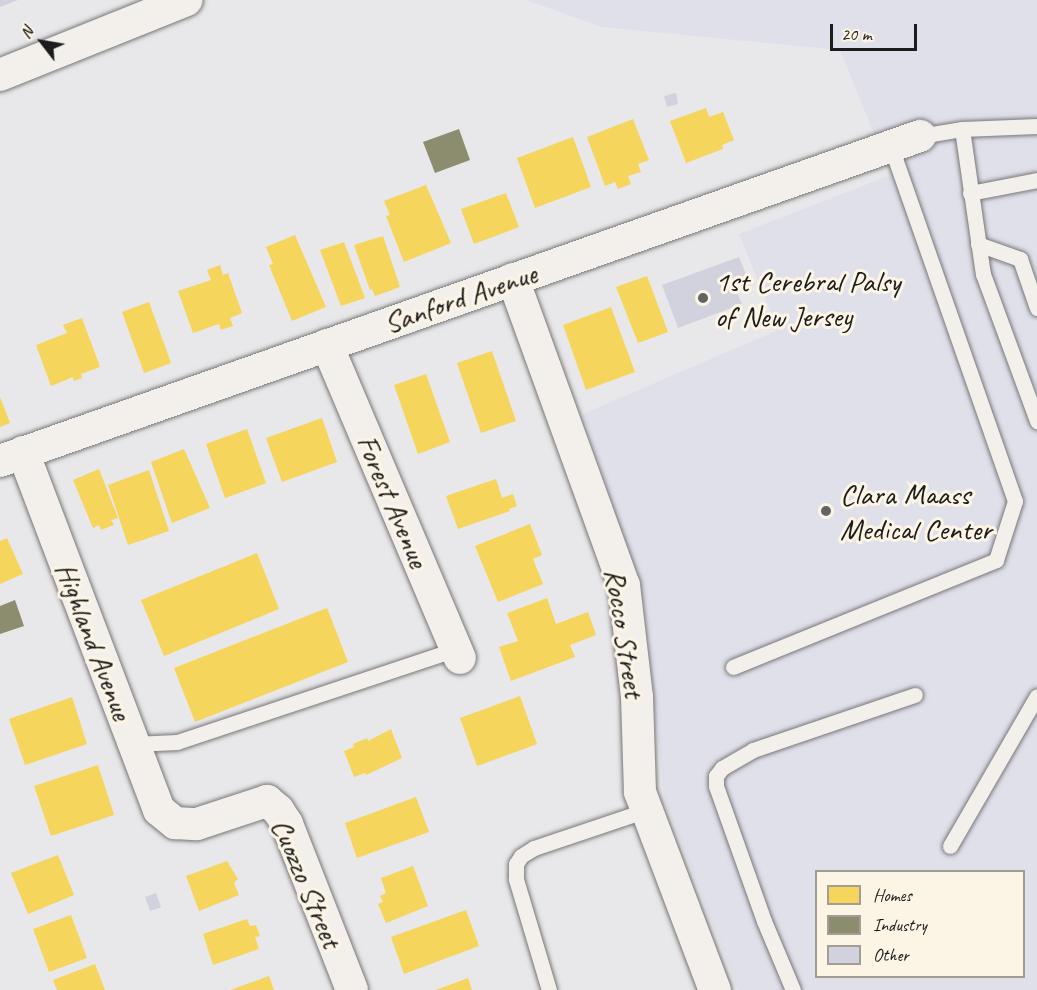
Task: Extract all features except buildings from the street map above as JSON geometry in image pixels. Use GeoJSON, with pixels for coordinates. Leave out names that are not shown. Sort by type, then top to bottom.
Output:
{"type":"FeatureCollection","features":[{"type":"Feature","properties":{"kind":"street"},"geometry":{"type":"LineString","coordinates":[[0,75],[187,0]]}},
{"type":"Feature","properties":{"kind":"street","name":"Sanford Avenue"},"geometry":{"type":"LineString","coordinates":[[11,457],[906,141]]}},
{"type":"Feature","properties":{"kind":"street","name":"Rocco Street"},"geometry":{"type":"LineString","coordinates":[[513,279],[624,585],[638,697],[640,792],[715,990]]}},
{"type":"Feature","properties":{"kind":"street","name":"Forest Avenue"},"geometry":{"type":"LineString","coordinates":[[327,345],[458,654]]}},
{"type":"Feature","properties":{"kind":"street","name":"Highland Avenue"},"geometry":{"type":"LineString","coordinates":[[11,457],[134,744],[159,810],[175,823]]}},
{"type":"Feature","properties":{"kind":"street","name":"Cuozzo Street"},"geometry":{"type":"LineString","coordinates":[[175,823],[197,824],[267,801],[278,810],[287,824],[352,990]]}},
{"type":"Feature","properties":{"kind":"lane"},"geometry":{"type":"LineString","coordinates":[[734,667],[996,560],[1015,501],[906,141],[962,129],[1037,126]]}},
{"type":"Feature","properties":{"kind":"lane"},"geometry":{"type":"LineString","coordinates":[[962,129],[983,274],[1037,421]]}},
{"type":"Feature","properties":{"kind":"lane"},"geometry":{"type":"LineString","coordinates":[[970,193],[1037,180]]}},
{"type":"Feature","properties":{"kind":"lane"},"geometry":{"type":"LineString","coordinates":[[978,243],[1020,259],[1037,308]]}},
{"type":"Feature","properties":{"kind":"lane"},"geometry":{"type":"LineString","coordinates":[[134,744],[177,742],[458,654]]}},
{"type":"Feature","properties":{"kind":"lane"},"geometry":{"type":"LineString","coordinates":[[793,990],[764,921],[716,786],[716,776],[722,768],[753,750],[915,695]]}},
{"type":"Feature","properties":{"kind":"lane"},"geometry":{"type":"LineString","coordinates":[[950,846],[1037,696]]}},
{"type":"Feature","properties":{"kind":"lane"},"geometry":{"type":"LineString","coordinates":[[549,990],[516,879],[516,864],[521,856],[534,848],[647,810]]}},
{"type":"Feature","properties":{"kind":"shaded area","name":"Clara Maass Medical Center"},"geometry":{"type":"Polygon","coordinates":[[[526,0],[1037,0],[1037,990],[738,990],[664,799],[645,607],[583,414],[778,330],[739,234],[891,175],[840,50],[602,27],[526,0]]]}},
{"type":"Feature","properties":{"kind":"place","name":"1st Cerebral Palsy of New Jersey"},"geometry":{"type":"Point","coordinates":[703,298]}},
{"type":"Feature","properties":{"kind":"place","name":"Clara Maass Medical Center"},"geometry":{"type":"Point","coordinates":[826,511]}}]}
